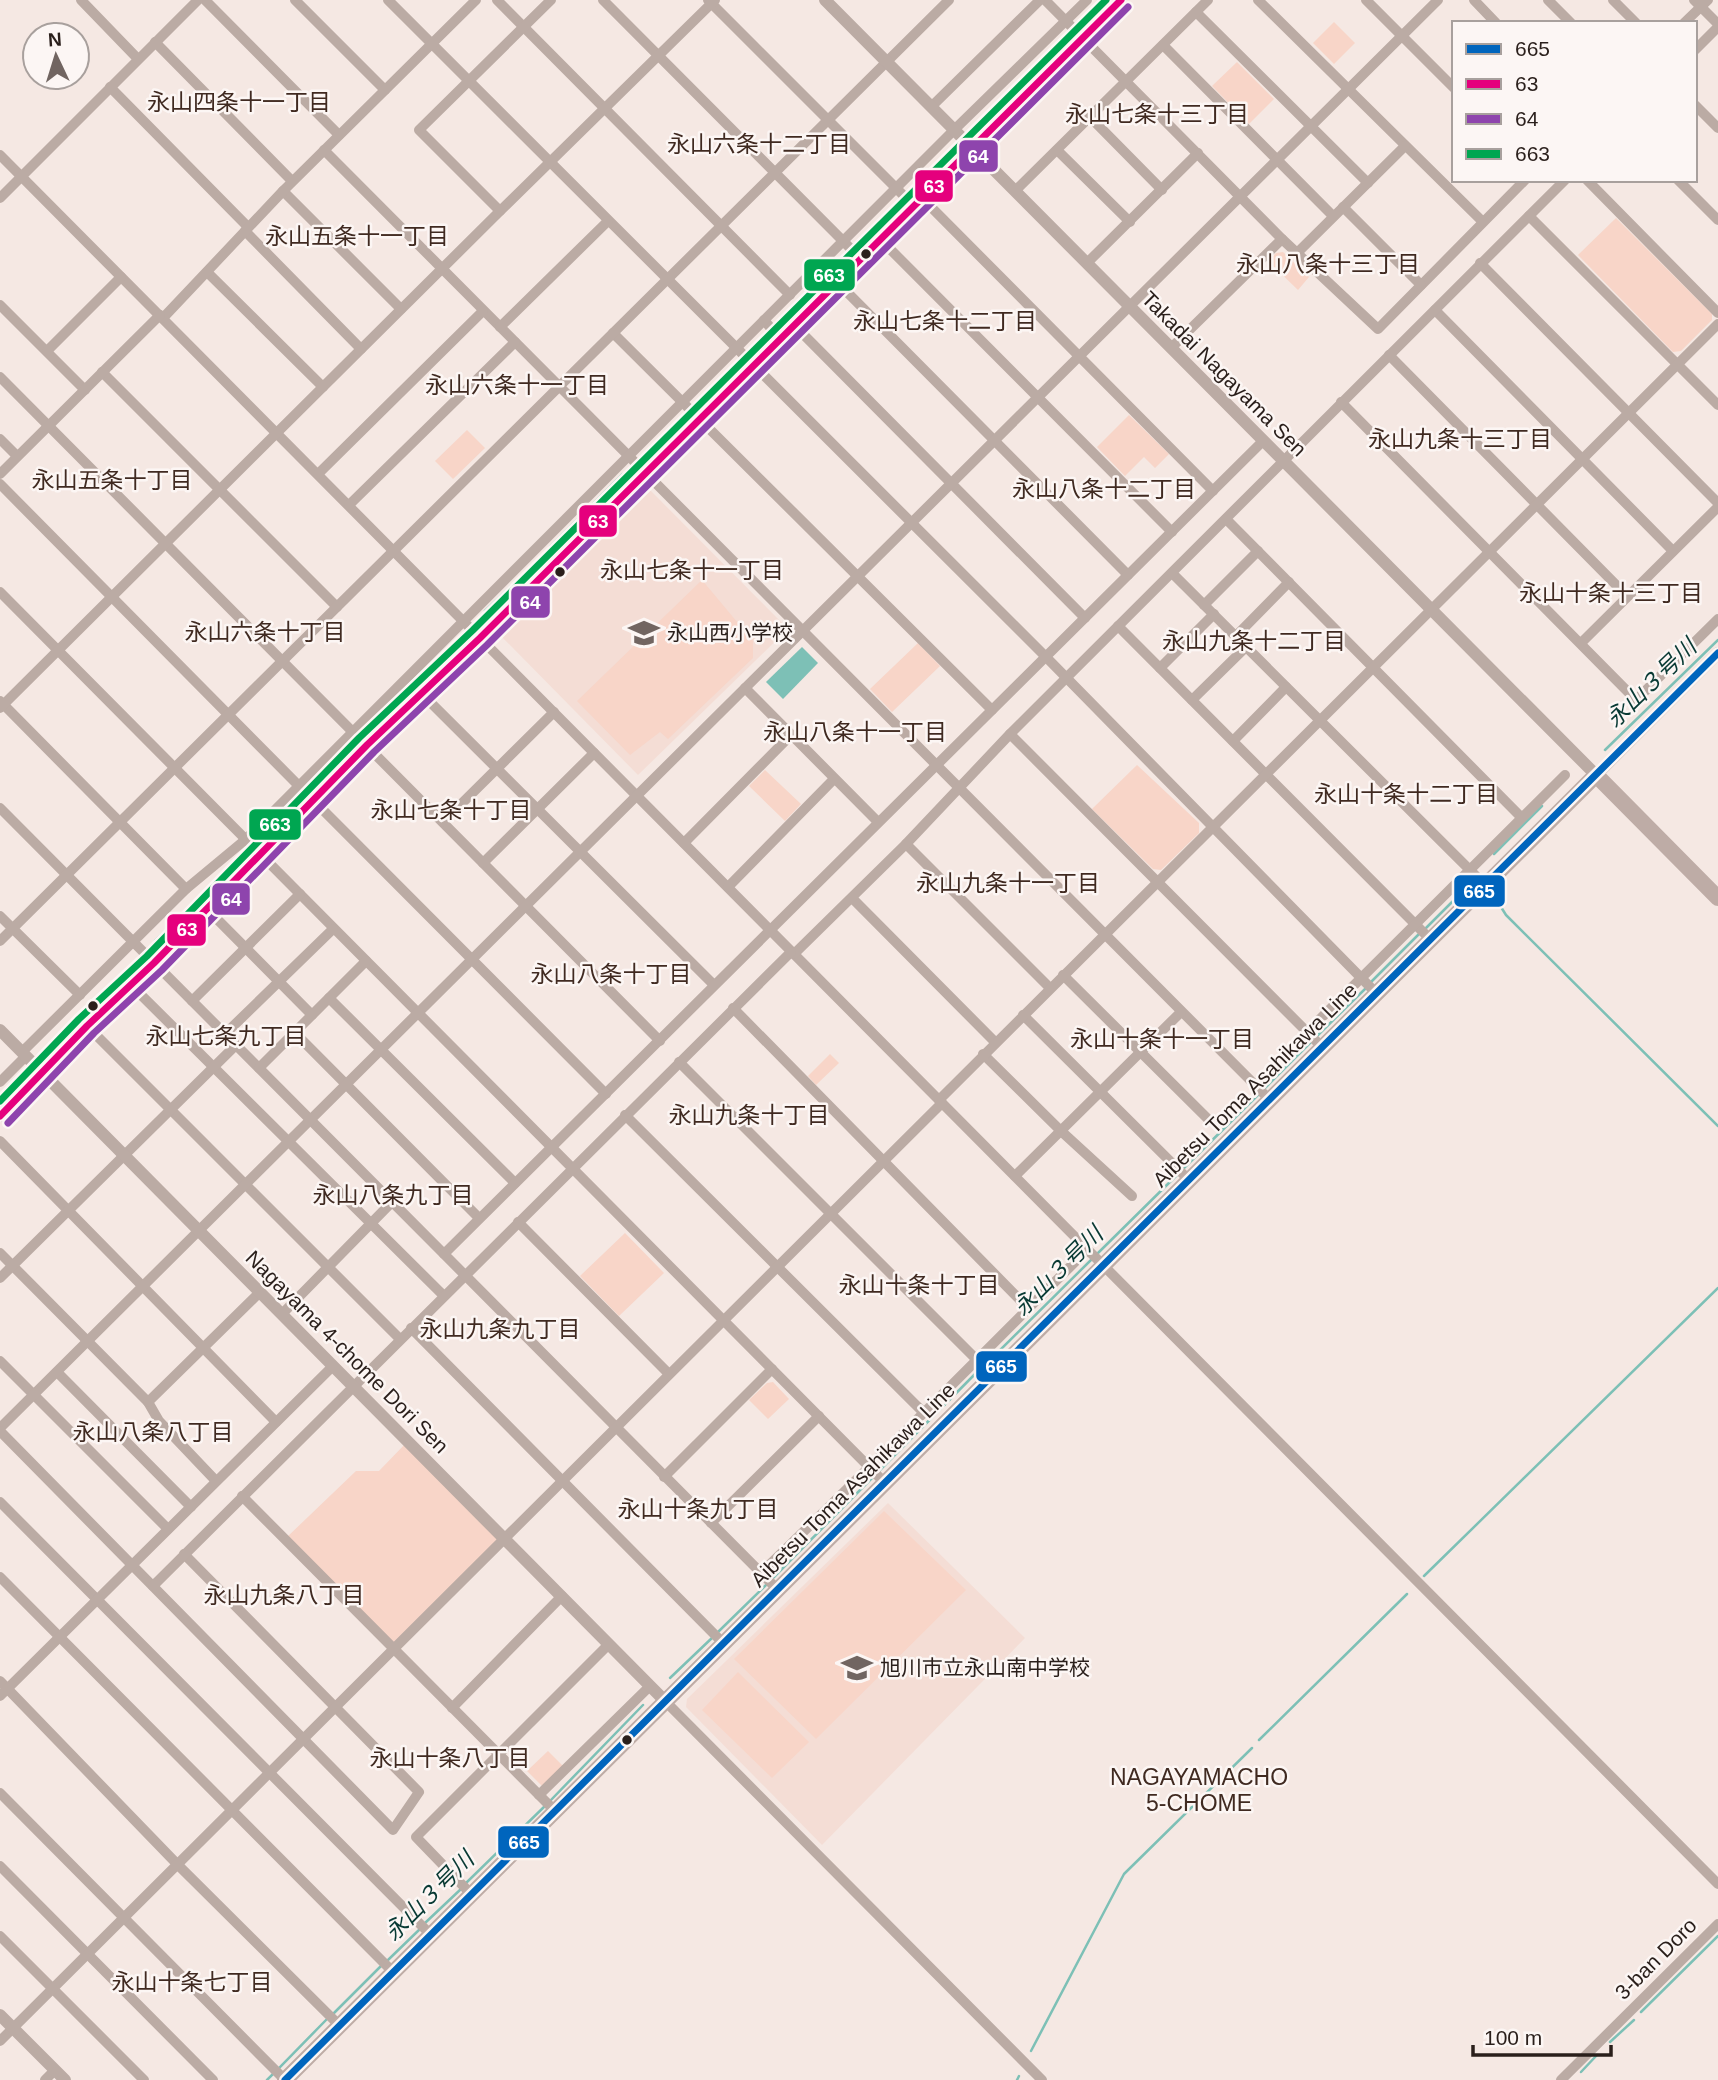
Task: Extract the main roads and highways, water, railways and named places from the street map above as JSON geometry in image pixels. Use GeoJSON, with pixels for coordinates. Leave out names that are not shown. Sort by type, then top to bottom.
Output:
{"type":"FeatureCollection","features":[{"type":"Feature","properties":{"kind":"main road","name":"Aibetsu Toma Asahikawa Line"},"geometry":{"type":"LineString","coordinates":[[280,2075],[466,1889],[546,1803],[666,1702],[718,1638],[769,1582],[984,1367],[1103,1266],[1183,1174],[1369,985],[1423,932],[1485,885],[1596,775],[1718,898]]}},
{"type":"Feature","properties":{"kind":"water"},"geometry":{"type":"Polygon","coordinates":[[[802,647],[818,663],[783,699],[766,682],[802,647]]]}},
{"type":"Feature","properties":{"kind":"waterway"},"geometry":{"type":"LineString","coordinates":[[1085,17],[1102,0]]}},
{"type":"Feature","properties":{"kind":"waterway"},"geometry":{"type":"LineString","coordinates":[[1034,68],[1061,41]]}},
{"type":"Feature","properties":{"kind":"waterway"},"geometry":{"type":"LineString","coordinates":[[978,123],[1008,94]]}},
{"type":"Feature","properties":{"kind":"waterway"},"geometry":{"type":"LineString","coordinates":[[912,189],[948,154]]}},
{"type":"Feature","properties":{"kind":"waterway"},"geometry":{"type":"LineString","coordinates":[[864,235],[900,200]]}},
{"type":"Feature","properties":{"kind":"waterway"},"geometry":{"type":"LineString","coordinates":[[780,320],[840,260]]}},
{"type":"Feature","properties":{"kind":"waterway"},"geometry":{"type":"LineString","coordinates":[[693,407],[733,367]]}},
{"type":"Feature","properties":{"kind":"waterway"},"geometry":{"type":"LineString","coordinates":[[649,450],[689,411]]}},
{"type":"Feature","properties":{"kind":"waterway"},"geometry":{"type":"LineString","coordinates":[[550,547],[623,474]]}},
{"type":"Feature","properties":{"kind":"waterway"},"geometry":{"type":"LineString","coordinates":[[485,611],[511,586]]}},
{"type":"Feature","properties":{"kind":"waterway"},"geometry":{"type":"LineString","coordinates":[[370,727],[458,640]]}},
{"type":"Feature","properties":{"kind":"waterway","name":"永山３号川"},"geometry":{"type":"LineString","coordinates":[[1605,750],[1718,640]]}},
{"type":"Feature","properties":{"kind":"waterway"},"geometry":{"type":"LineString","coordinates":[[264,834],[349,749]]}},
{"type":"Feature","properties":{"kind":"waterway","name":"永山３号川"},"geometry":{"type":"LineString","coordinates":[[1494,854],[1542,806]]}},
{"type":"Feature","properties":{"kind":"waterway"},"geometry":{"type":"LineString","coordinates":[[155,941],[241,858]]}},
{"type":"Feature","properties":{"kind":"waterway","name":"永山３号川"},"geometry":{"type":"LineString","coordinates":[[1425,929],[1468,886]]}},
{"type":"Feature","properties":{"kind":"waterway"},"geometry":{"type":"LineString","coordinates":[[1496,899],[1506,915],[1718,1126]]}},
{"type":"Feature","properties":{"kind":"waterway","name":"永山３号川"},"geometry":{"type":"LineString","coordinates":[[1370,983],[1420,933]]}},
{"type":"Feature","properties":{"kind":"waterway"},"geometry":{"type":"LineString","coordinates":[[93,1002],[134,964]]}},
{"type":"Feature","properties":{"kind":"waterway","name":"永山３号川"},"geometry":{"type":"LineString","coordinates":[[1316,1037],[1366,988]]}},
{"type":"Feature","properties":{"kind":"waterway"},"geometry":{"type":"LineString","coordinates":[[44,1052],[59,1039],[77,1016]]}},
{"type":"Feature","properties":{"kind":"waterway","name":"永山３号川"},"geometry":{"type":"LineString","coordinates":[[1264,1089],[1311,1042]]}},
{"type":"Feature","properties":{"kind":"waterway"},"geometry":{"type":"LineString","coordinates":[[0,1097],[21,1076]]}},
{"type":"Feature","properties":{"kind":"waterway","name":"永山３号川"},"geometry":{"type":"LineString","coordinates":[[1182,1170],[1259,1094]]}},
{"type":"Feature","properties":{"kind":"waterway","name":"永山３号川"},"geometry":{"type":"LineString","coordinates":[[1097,1254],[1177,1175]]}},
{"type":"Feature","properties":{"kind":"waterway","name":"永山３号川"},"geometry":{"type":"LineString","coordinates":[[985,1365],[1092,1259]]}},
{"type":"Feature","properties":{"kind":"waterway"},"geometry":{"type":"LineString","coordinates":[[1424,1576],[1718,1288]]}},
{"type":"Feature","properties":{"kind":"waterway","name":"永山３号川"},"geometry":{"type":"LineString","coordinates":[[879,1471],[980,1369]]}},
{"type":"Feature","properties":{"kind":"waterway","name":"永山３号川"},"geometry":{"type":"LineString","coordinates":[[773,1578],[874,1476]]}},
{"type":"Feature","properties":{"kind":"waterway","name":"永山３号川"},"geometry":{"type":"LineString","coordinates":[[718,1632],[768,1583]]}},
{"type":"Feature","properties":{"kind":"waterway"},"geometry":{"type":"LineString","coordinates":[[1259,1740],[1407,1594]]}},
{"type":"Feature","properties":{"kind":"waterway","name":"永山３号川"},"geometry":{"type":"LineString","coordinates":[[670,1678],[713,1637]]}},
{"type":"Feature","properties":{"kind":"waterway","name":"永山３号川"},"geometry":{"type":"LineString","coordinates":[[550,1801],[643,1705]]}},
{"type":"Feature","properties":{"kind":"waterway"},"geometry":{"type":"LineString","coordinates":[[1031,2051],[1124,1874],[1252,1748]]}},
{"type":"Feature","properties":{"kind":"waterway","name":"永山３号川"},"geometry":{"type":"LineString","coordinates":[[465,1884],[546,1805]]}},
{"type":"Feature","properties":{"kind":"waterway","name":"永山３号川"},"geometry":{"type":"LineString","coordinates":[[425,1923],[461,1889]]}},
{"type":"Feature","properties":{"kind":"waterway","name":"永山３号川"},"geometry":{"type":"LineString","coordinates":[[388,1960],[421,1928]]}},
{"type":"Feature","properties":{"kind":"waterway"},"geometry":{"type":"LineString","coordinates":[[1641,2012],[1718,1936]]}},
{"type":"Feature","properties":{"kind":"waterway","name":"永山３号川"},"geometry":{"type":"LineString","coordinates":[[333,2014],[383,1964]]}},
{"type":"Feature","properties":{"kind":"waterway","name":"永山３号川"},"geometry":{"type":"LineString","coordinates":[[279,2068],[328,2018]]}},
{"type":"Feature","properties":{"kind":"waterway"},"geometry":{"type":"LineString","coordinates":[[1610,2042],[1634,2020]]}},
{"type":"Feature","properties":{"kind":"waterway"},"geometry":{"type":"LineString","coordinates":[[1581,2072],[1597,2055]]}},
{"type":"Feature","properties":{"kind":"waterway","name":"永山３号川"},"geometry":{"type":"LineString","coordinates":[[267,2080],[274,2073]]}},
{"type":"Feature","properties":{"kind":"waterway"},"geometry":{"type":"LineString","coordinates":[[1017,2080],[1019,2076]]}},
{"type":"Feature","properties":{"kind":"place","name":"永山西小学校"},"geometry":{"type":"Point","coordinates":[644,633]}},
{"type":"Feature","properties":{"kind":"place","name":"旭川市立永山南中学校"},"geometry":{"type":"Point","coordinates":[857,1668]}},
{"type":"Feature","properties":{"kind":"district","name":"永山四条十一丁目"},"geometry":{"type":"Point","coordinates":[239,102]}},
{"type":"Feature","properties":{"kind":"district","name":"永山七条十三丁目"},"geometry":{"type":"Point","coordinates":[1157,114]}},
{"type":"Feature","properties":{"kind":"district","name":"永山六条十二丁目"},"geometry":{"type":"Point","coordinates":[759,144]}},
{"type":"Feature","properties":{"kind":"district","name":"永山五条十一丁目"},"geometry":{"type":"Point","coordinates":[357,236]}},
{"type":"Feature","properties":{"kind":"district","name":"永山八条十三丁目"},"geometry":{"type":"Point","coordinates":[1328,264]}},
{"type":"Feature","properties":{"kind":"district","name":"永山七条十二丁目"},"geometry":{"type":"Point","coordinates":[945,321]}},
{"type":"Feature","properties":{"kind":"district","name":"永山六条十一丁目"},"geometry":{"type":"Point","coordinates":[517,385]}},
{"type":"Feature","properties":{"kind":"district","name":"永山九条十三丁目"},"geometry":{"type":"Point","coordinates":[1460,439]}},
{"type":"Feature","properties":{"kind":"district","name":"永山五条十丁目"},"geometry":{"type":"Point","coordinates":[112,480]}},
{"type":"Feature","properties":{"kind":"district","name":"永山八条十二丁目"},"geometry":{"type":"Point","coordinates":[1104,489]}},
{"type":"Feature","properties":{"kind":"district","name":"永山七条十一丁目"},"geometry":{"type":"Point","coordinates":[692,570]}},
{"type":"Feature","properties":{"kind":"district","name":"永山十条十三丁目"},"geometry":{"type":"Point","coordinates":[1611,593]}},
{"type":"Feature","properties":{"kind":"district","name":"永山六条十丁目"},"geometry":{"type":"Point","coordinates":[265,632]}},
{"type":"Feature","properties":{"kind":"district","name":"永山九条十二丁目"},"geometry":{"type":"Point","coordinates":[1254,641]}},
{"type":"Feature","properties":{"kind":"district","name":"永山八条十一丁目"},"geometry":{"type":"Point","coordinates":[855,732]}},
{"type":"Feature","properties":{"kind":"district","name":"永山十条十二丁目"},"geometry":{"type":"Point","coordinates":[1406,794]}},
{"type":"Feature","properties":{"kind":"district","name":"永山七条十丁目"},"geometry":{"type":"Point","coordinates":[451,810]}},
{"type":"Feature","properties":{"kind":"district","name":"永山九条十一丁目"},"geometry":{"type":"Point","coordinates":[1008,883]}},
{"type":"Feature","properties":{"kind":"district","name":"永山八条十丁目"},"geometry":{"type":"Point","coordinates":[611,974]}},
{"type":"Feature","properties":{"kind":"district","name":"永山七条九丁目"},"geometry":{"type":"Point","coordinates":[226,1036]}},
{"type":"Feature","properties":{"kind":"district","name":"永山十条十一丁目"},"geometry":{"type":"Point","coordinates":[1162,1039]}},
{"type":"Feature","properties":{"kind":"district","name":"永山九条十丁目"},"geometry":{"type":"Point","coordinates":[749,1115]}},
{"type":"Feature","properties":{"kind":"district","name":"永山八条九丁目"},"geometry":{"type":"Point","coordinates":[393,1195]}},
{"type":"Feature","properties":{"kind":"district","name":"永山十条十丁目"},"geometry":{"type":"Point","coordinates":[919,1285]}},
{"type":"Feature","properties":{"kind":"district","name":"永山九条九丁目"},"geometry":{"type":"Point","coordinates":[500,1329]}},
{"type":"Feature","properties":{"kind":"district","name":"永山八条八丁目"},"geometry":{"type":"Point","coordinates":[153,1432]}},
{"type":"Feature","properties":{"kind":"district","name":"永山十条九丁目"},"geometry":{"type":"Point","coordinates":[698,1509]}},
{"type":"Feature","properties":{"kind":"district","name":"永山九条八丁目"},"geometry":{"type":"Point","coordinates":[284,1595]}},
{"type":"Feature","properties":{"kind":"district","name":"永山十条八丁目"},"geometry":{"type":"Point","coordinates":[450,1758]}},
{"type":"Feature","properties":{"kind":"district","name":"NAGAYAMACHO 5-CHOME"},"geometry":{"type":"Point","coordinates":[1199,1790]}},
{"type":"Feature","properties":{"kind":"district","name":"永山十条七丁目"},"geometry":{"type":"Point","coordinates":[192,1982]}}]}
